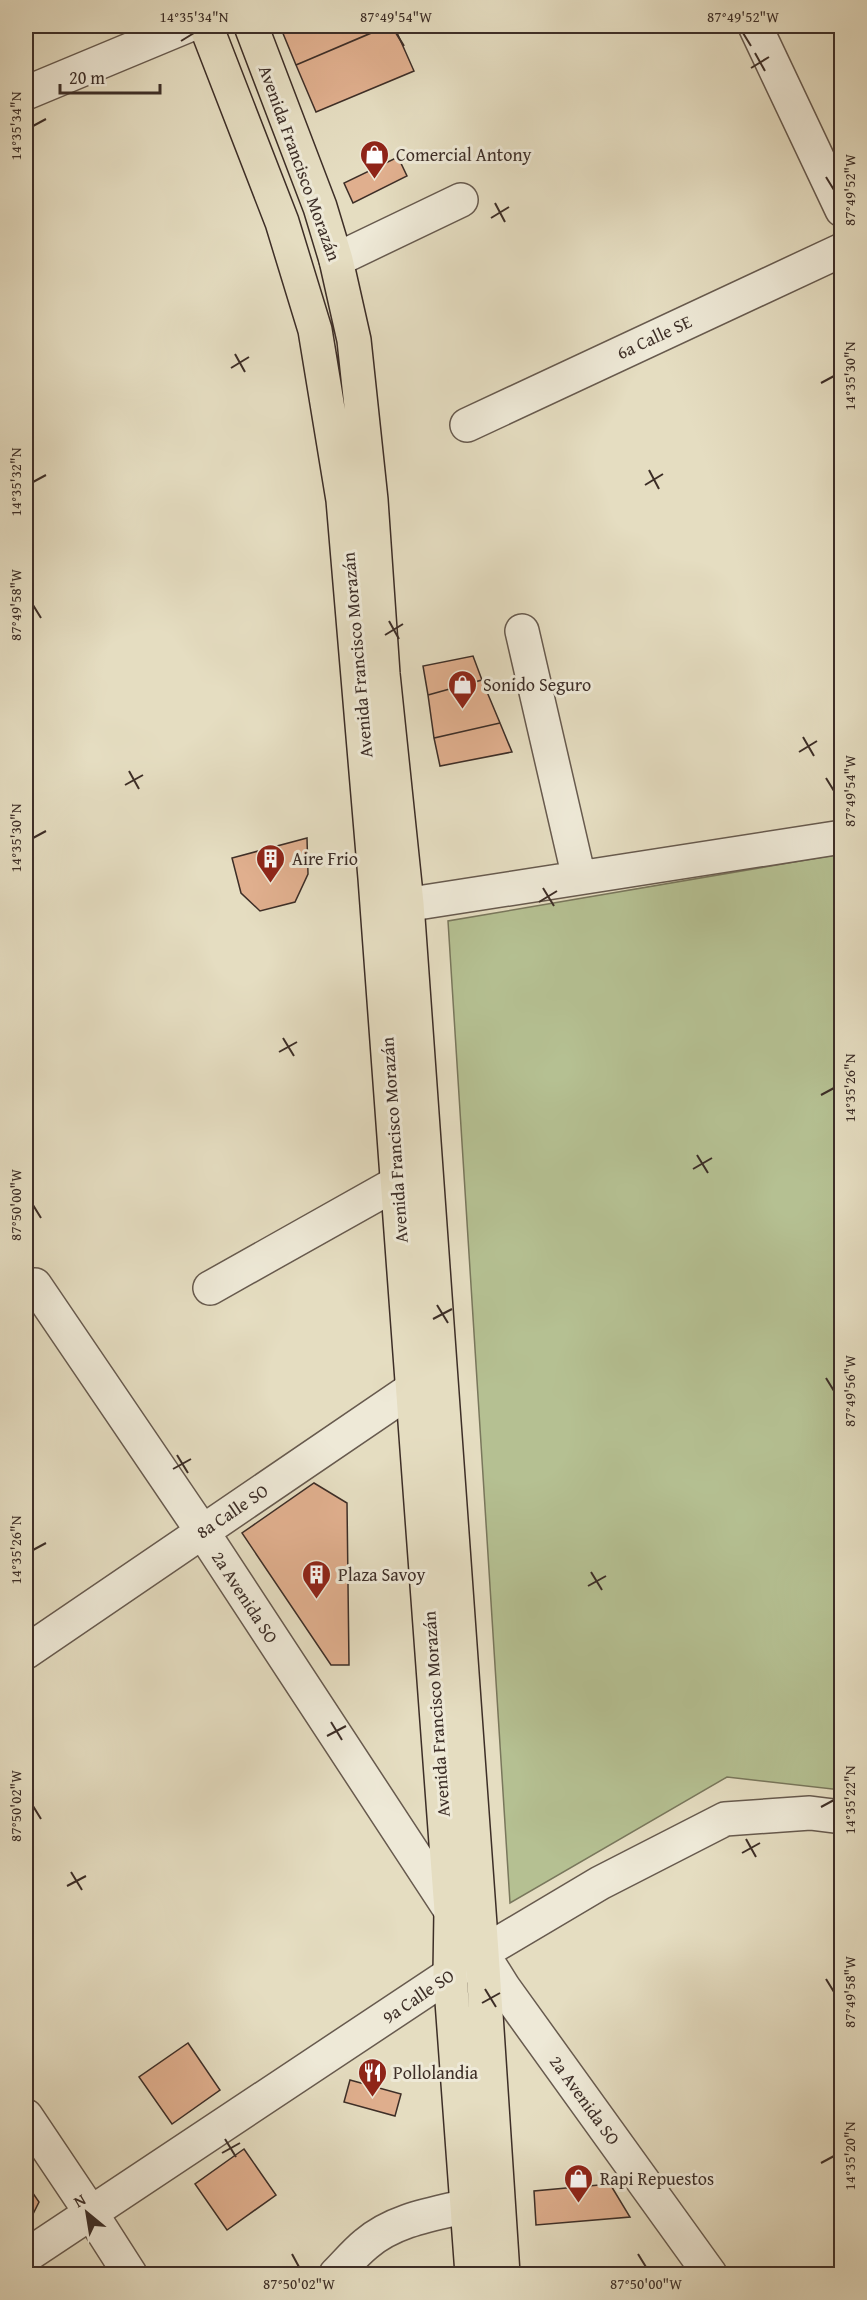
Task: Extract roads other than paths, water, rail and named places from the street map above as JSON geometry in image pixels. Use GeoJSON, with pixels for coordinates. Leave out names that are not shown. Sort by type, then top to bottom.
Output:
{"type":"FeatureCollection","features":[{"type":"Feature","properties":{"kind":"main road","name":"Avenida Francisco Morazán"},"geometry":{"type":"LineString","coordinates":[[206,26],[282,222],[315,330],[357,500]]}},
{"type":"Feature","properties":{"kind":"main road","name":"Avenida Francisco Morazán"},"geometry":{"type":"LineString","coordinates":[[251,26],[320,207],[336,260],[354,340],[357,500],[363,580],[392,907],[441,1372],[503,2274]]}},
{"type":"Feature","properties":{"kind":"main road","name":"Avenida Francisco Morazán"},"geometry":{"type":"LineString","coordinates":[[392,907],[397,1184],[451,1911],[450,1974],[472,2274]]}},
{"type":"Feature","properties":{"kind":"street"},"geometry":{"type":"LineString","coordinates":[[26,93],[187,26]]}},
{"type":"Feature","properties":{"kind":"street"},"geometry":{"type":"LineString","coordinates":[[755,26],[842,210]]}},
{"type":"Feature","properties":{"kind":"street"},"geometry":{"type":"LineString","coordinates":[[336,260],[461,200]]}},
{"type":"Feature","properties":{"kind":"street","name":"6a Calle SE"},"geometry":{"type":"LineString","coordinates":[[467,425],[842,250]]}},
{"type":"Feature","properties":{"kind":"street"},"geometry":{"type":"LineString","coordinates":[[522,631],[579,878]]}},
{"type":"Feature","properties":{"kind":"street"},"geometry":{"type":"LineString","coordinates":[[392,907],[842,837]]}},
{"type":"Feature","properties":{"kind":"street"},"geometry":{"type":"LineString","coordinates":[[210,1288],[397,1184]]}},
{"type":"Feature","properties":{"kind":"street","name":"2a Avenida SO"},"geometry":{"type":"LineString","coordinates":[[35,1285],[202,1532],[451,1911]]}},
{"type":"Feature","properties":{"kind":"street","name":"8a Calle SO"},"geometry":{"type":"LineString","coordinates":[[26,1652],[412,1389],[441,1372]]}},
{"type":"Feature","properties":{"kind":"street","name":"9a Calle SO"},"geometry":{"type":"LineString","coordinates":[[26,2256],[482,1953],[600,1883],[725,1819],[810,1813],[842,1817]]}},
{"type":"Feature","properties":{"kind":"street","name":"2a Avenida SO"},"geometry":{"type":"LineString","coordinates":[[482,1953],[511,1998],[710,2274]]}},
{"type":"Feature","properties":{"kind":"street"},"geometry":{"type":"LineString","coordinates":[[26,2116],[130,2274]]}},
{"type":"Feature","properties":{"kind":"street"},"geometry":{"type":"LineString","coordinates":[[336,2274],[367,2243],[392,2228],[423,2216],[467,2206]]}},
{"type":"Feature","properties":{"kind":"street"},"geometry":{"type":"LineString","coordinates":[[26,2262],[34,2274]]}},
{"type":"Feature","properties":{"kind":"place","name":"Comercial Antony"},"geometry":{"type":"Point","coordinates":[375,180]}},
{"type":"Feature","properties":{"kind":"place","name":"Sonido Seguro"},"geometry":{"type":"Point","coordinates":[462,710]}},
{"type":"Feature","properties":{"kind":"place","name":"Aire Frio"},"geometry":{"type":"Point","coordinates":[271,884]}},
{"type":"Feature","properties":{"kind":"place","name":"Plaza Savoy"},"geometry":{"type":"Point","coordinates":[317,1600]}},
{"type":"Feature","properties":{"kind":"place","name":"Pollolandia"},"geometry":{"type":"Point","coordinates":[372,2098]}},
{"type":"Feature","properties":{"kind":"place","name":"Rapi Repuestos"},"geometry":{"type":"Point","coordinates":[579,2204]}}]}
